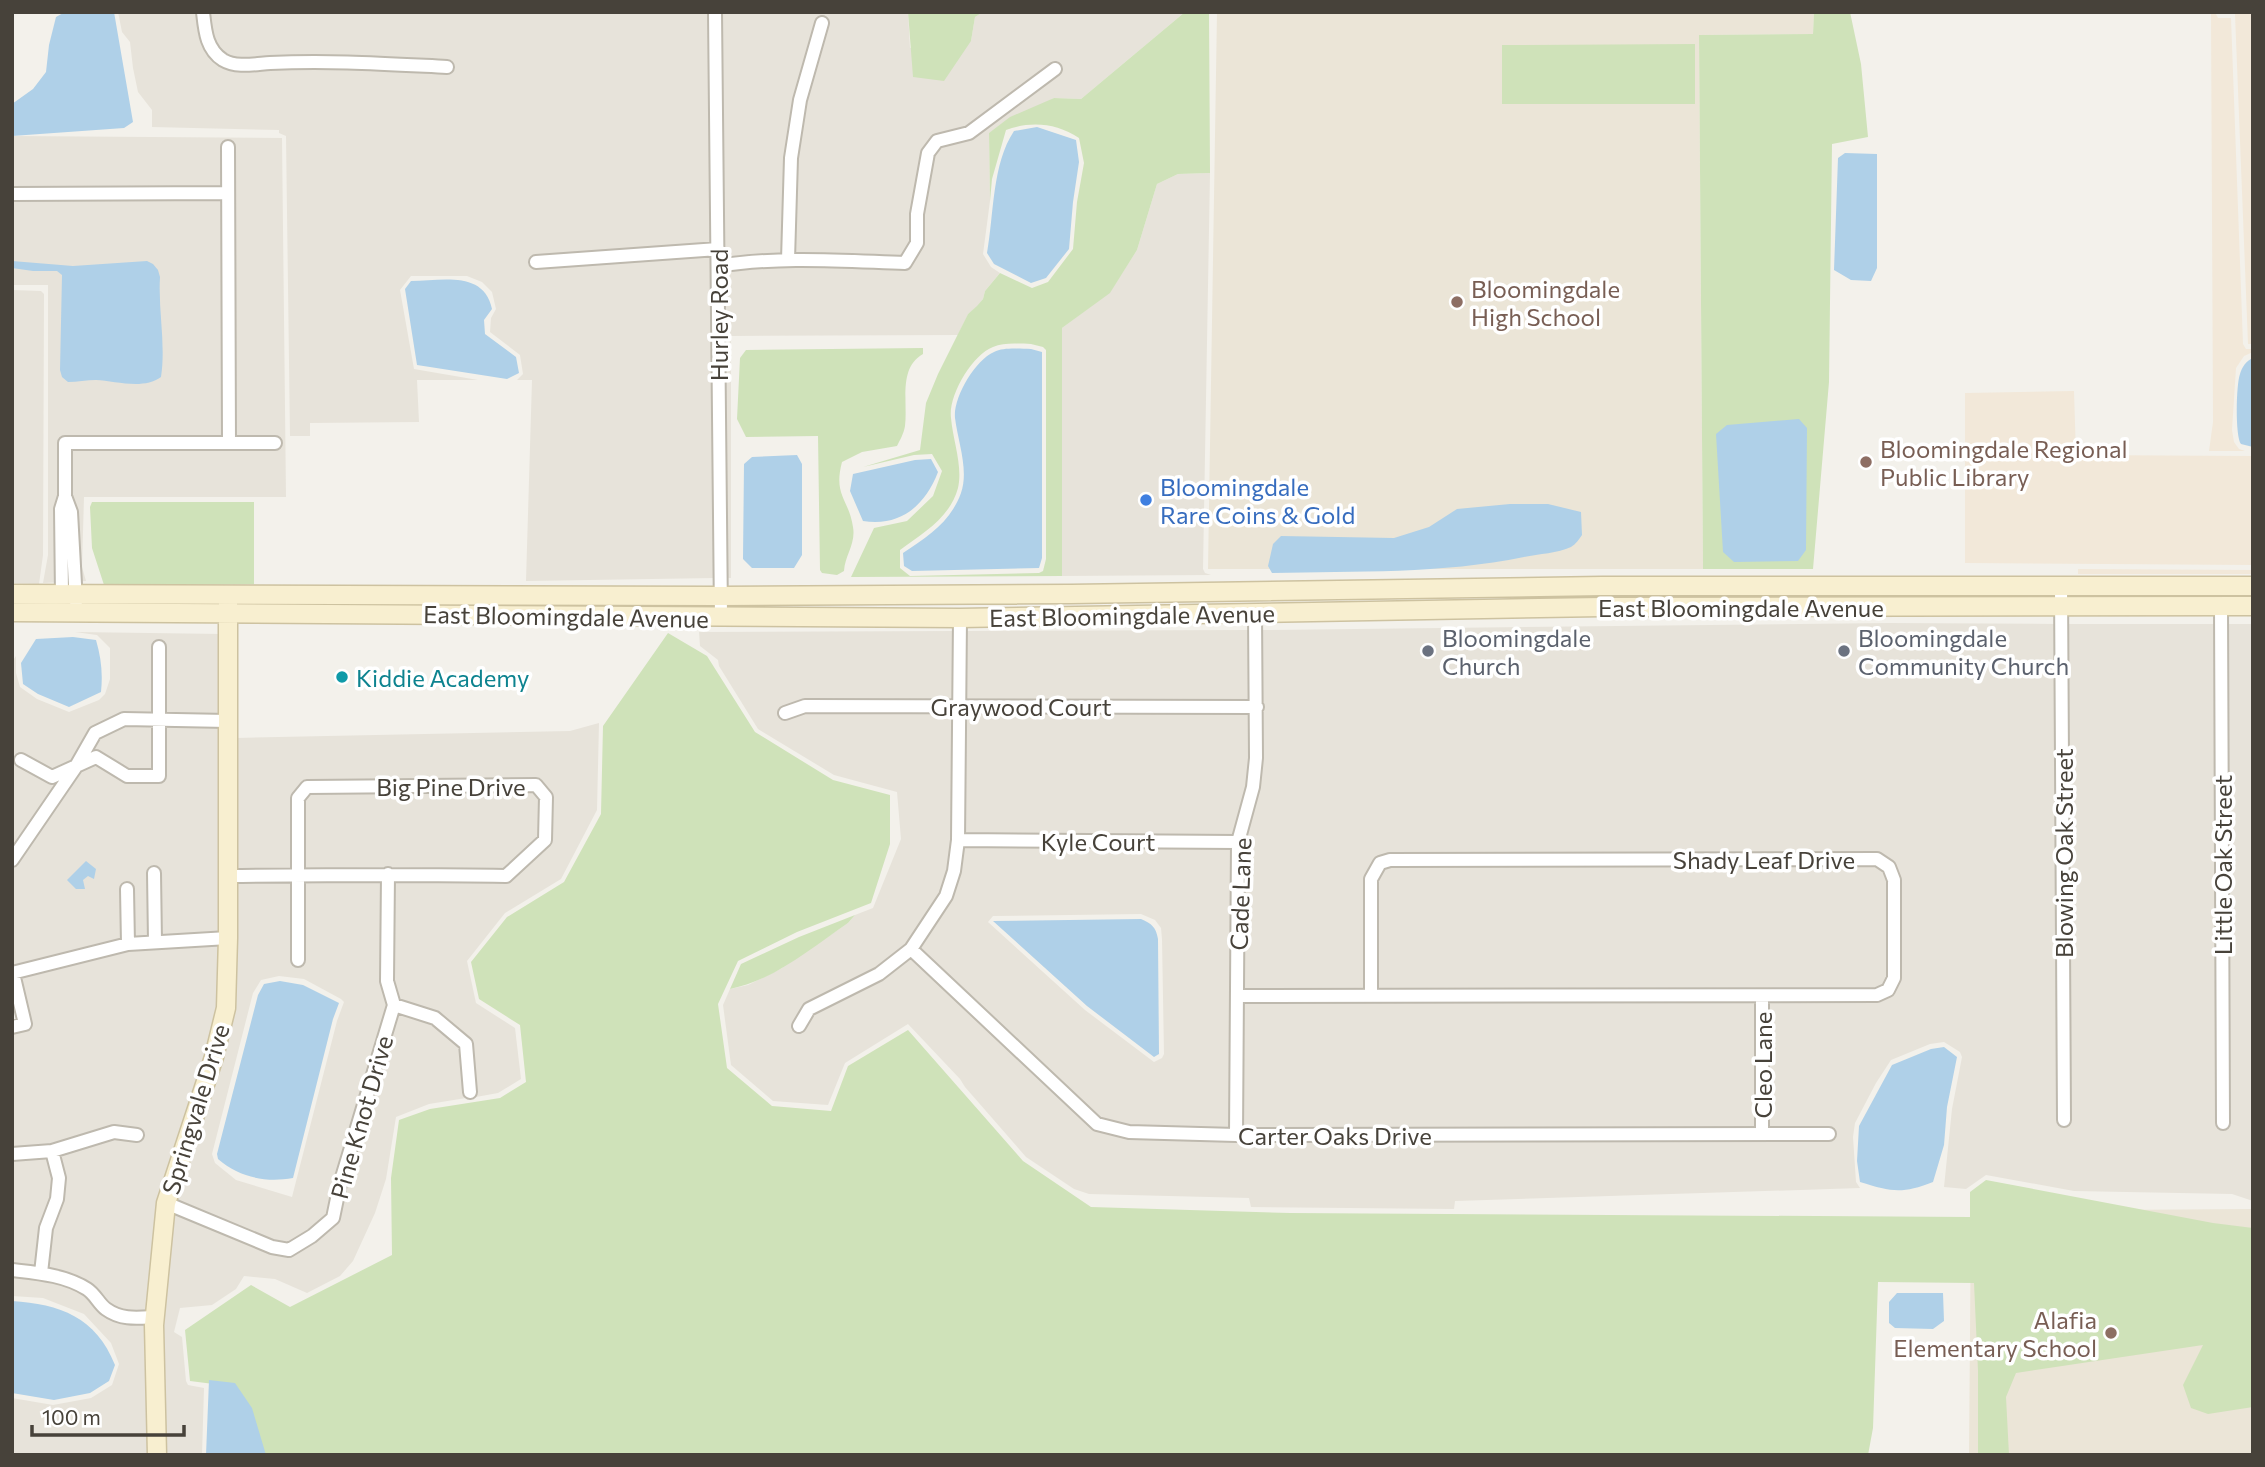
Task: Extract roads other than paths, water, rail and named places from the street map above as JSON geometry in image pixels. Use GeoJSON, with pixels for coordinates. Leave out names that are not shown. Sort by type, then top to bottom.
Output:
{"type":"FeatureCollection","features":[{"type":"Feature","properties":{"kind":"main road","name":"East Bloomingdale Avenue"},"geometry":{"type":"LineString","coordinates":[[228,605],[720,596],[1602,586],[2253,586]]}},
{"type":"Feature","properties":{"kind":"main road"},"geometry":{"type":"LineString","coordinates":[[1602,586],[1602,607]]}},
{"type":"Feature","properties":{"kind":"main road"},"geometry":{"type":"LineString","coordinates":[[1255,592],[1255,613]]}},
{"type":"Feature","properties":{"kind":"main road","name":"East Bloomingdale Avenue"},"geometry":{"type":"LineString","coordinates":[[12,594],[72,601],[721,618],[960,618],[1602,607],[2253,606]]}},
{"type":"Feature","properties":{"kind":"main road"},"geometry":{"type":"LineString","coordinates":[[1061,616],[1068,606],[1071,594]]}},
{"type":"Feature","properties":{"kind":"main road","name":"East Bloomingdale Avenue"},"geometry":{"type":"LineString","coordinates":[[12,612],[72,601]]}},
{"type":"Feature","properties":{"kind":"main road","name":"Springvale Drive"},"geometry":{"type":"LineString","coordinates":[[157,1455],[154,1317],[166,1203],[214,1058],[226,1008],[228,605]]}},
{"type":"Feature","properties":{"kind":"street"},"geometry":{"type":"LineString","coordinates":[[203,12],[207,39],[214,53],[225,62],[242,65],[313,61],[447,67]]}},
{"type":"Feature","properties":{"kind":"street","name":"Hurley Road"},"geometry":{"type":"LineString","coordinates":[[715,12],[721,618]]}},
{"type":"Feature","properties":{"kind":"street"},"geometry":{"type":"LineString","coordinates":[[788,260],[791,158],[800,100],[822,23]]}},
{"type":"Feature","properties":{"kind":"street"},"geometry":{"type":"LineString","coordinates":[[718,266],[749,261],[788,260],[905,262],[917,243],[917,214],[928,153],[937,141],[969,133],[1055,69]]}},
{"type":"Feature","properties":{"kind":"street"},"geometry":{"type":"LineString","coordinates":[[228,147],[229,443]]}},
{"type":"Feature","properties":{"kind":"street"},"geometry":{"type":"LineString","coordinates":[[12,194],[228,193]]}},
{"type":"Feature","properties":{"kind":"street"},"geometry":{"type":"LineString","coordinates":[[536,262],[718,249]]}},
{"type":"Feature","properties":{"kind":"street"},"geometry":{"type":"LineString","coordinates":[[72,601],[73,522],[70,504],[65,496],[65,443],[275,443]]}},
{"type":"Feature","properties":{"kind":"street","name":"Blowing Oak Street"},"geometry":{"type":"LineString","coordinates":[[2061,585],[2064,1120]]}},
{"type":"Feature","properties":{"kind":"street","name":"Little Oak Street"},"geometry":{"type":"LineString","coordinates":[[2221,606],[2222,1123]]}},
{"type":"Feature","properties":{"kind":"street","name":"Cade Lane"},"geometry":{"type":"LineString","coordinates":[[1236,1135],[1238,842],[1254,787],[1257,707],[1255,613]]}},
{"type":"Feature","properties":{"kind":"street"},"geometry":{"type":"LineString","coordinates":[[799,1026],[809,1009],[879,974],[911,949],[946,896],[954,871],[958,839],[960,618]]}},
{"type":"Feature","properties":{"kind":"street"},"geometry":{"type":"LineString","coordinates":[[21,760],[52,777],[96,757],[127,776],[159,776],[159,647]]}},
{"type":"Feature","properties":{"kind":"street","name":"Graywood Court"},"geometry":{"type":"LineString","coordinates":[[785,713],[805,706],[1257,707]]}},
{"type":"Feature","properties":{"kind":"street"},"geometry":{"type":"LineString","coordinates":[[12,860],[75,768],[95,733],[124,719],[228,721]]}},
{"type":"Feature","properties":{"kind":"street","name":"Big Pine Drive"},"geometry":{"type":"LineString","coordinates":[[227,876],[298,875],[388,874],[506,876],[545,840],[546,797],[536,785],[307,787],[298,797],[298,875],[299,960]]}},
{"type":"Feature","properties":{"kind":"street","name":"Kyle Court"},"geometry":{"type":"LineString","coordinates":[[958,839],[1238,842]]}},
{"type":"Feature","properties":{"kind":"street","name":"Shady Leaf Drive"},"geometry":{"type":"LineString","coordinates":[[1237,996],[1877,995],[1888,990],[1894,978],[1894,880],[1889,867],[1877,859],[1390,860],[1380,863],[1371,879],[1371,995]]}},
{"type":"Feature","properties":{"kind":"street"},"geometry":{"type":"LineString","coordinates":[[154,873],[155,942]]}},
{"type":"Feature","properties":{"kind":"street","name":"Pine Knot Drive"},"geometry":{"type":"LineString","coordinates":[[166,1203],[272,1247],[289,1250],[312,1236],[333,1218],[340,1184],[394,1004],[387,981],[388,874]]}},
{"type":"Feature","properties":{"kind":"street"},"geometry":{"type":"LineString","coordinates":[[127,889],[128,944]]}},
{"type":"Feature","properties":{"kind":"street"},"geometry":{"type":"LineString","coordinates":[[12,1027],[25,1024],[13,973],[128,944],[228,938]]}},
{"type":"Feature","properties":{"kind":"street","name":"Carter Oaks Drive"},"geometry":{"type":"LineString","coordinates":[[911,949],[1097,1124],[1129,1132],[1236,1135],[1829,1134]]}},
{"type":"Feature","properties":{"kind":"street","name":"Cleo Lane"},"geometry":{"type":"LineString","coordinates":[[1762,996],[1762,1135]]}},
{"type":"Feature","properties":{"kind":"street"},"geometry":{"type":"LineString","coordinates":[[394,1004],[435,1018],[466,1044],[470,1092]]}},
{"type":"Feature","properties":{"kind":"street"},"geometry":{"type":"LineString","coordinates":[[12,1154],[52,1151],[114,1132],[137,1135]]}},
{"type":"Feature","properties":{"kind":"street"},"geometry":{"type":"LineString","coordinates":[[41,1273],[46,1228],[57,1199],[60,1178],[52,1151]]}},
{"type":"Feature","properties":{"kind":"street"},"geometry":{"type":"LineString","coordinates":[[12,1270],[69,1280],[89,1290],[106,1309],[128,1319],[154,1317]]}},
{"type":"Feature","properties":{"kind":"water"},"geometry":{"type":"Polygon","coordinates":[[[65,12],[114,12],[133,122],[124,128],[12,136],[12,104],[33,89],[46,72],[56,17],[65,12]]]}},
{"type":"Feature","properties":{"kind":"water"},"geometry":{"type":"Polygon","coordinates":[[[1037,127],[1076,140],[1079,162],[1069,249],[1046,278],[1031,283],[994,264],[987,253],[1001,159],[1014,131],[1037,127]]]}},
{"type":"Feature","properties":{"kind":"water"},"geometry":{"type":"Polygon","coordinates":[[[1845,153],[1877,154],[1877,268],[1871,281],[1851,280],[1834,270],[1838,158],[1845,153]]]}},
{"type":"Feature","properties":{"kind":"water"},"geometry":{"type":"Polygon","coordinates":[[[12,261],[73,266],[147,261],[153,264],[160,277],[163,352],[161,377],[138,384],[96,380],[68,382],[62,377],[60,370],[62,275],[57,271],[12,268],[12,261]]]}},
{"type":"Feature","properties":{"kind":"water"},"geometry":{"type":"Polygon","coordinates":[[[460,280],[480,288],[492,309],[484,320],[485,334],[516,357],[519,373],[507,379],[417,365],[405,289],[411,281],[460,280]]]}},
{"type":"Feature","properties":{"kind":"water"},"geometry":{"type":"Polygon","coordinates":[[[1031,349],[1042,352],[1042,558],[1039,568],[912,571],[904,566],[903,553],[944,521],[961,493],[964,475],[955,410],[961,390],[987,356],[998,350],[1031,349]]]}},
{"type":"Feature","properties":{"kind":"water"},"geometry":{"type":"Polygon","coordinates":[[[2253,358],[2253,447],[2241,444],[2237,410],[2240,374],[2253,358]]]}},
{"type":"Feature","properties":{"kind":"water"},"geometry":{"type":"Polygon","coordinates":[[[1799,419],[1807,428],[1806,550],[1798,561],[1734,562],[1723,552],[1716,434],[1727,425],[1799,419]]]}},
{"type":"Feature","properties":{"kind":"water"},"geometry":{"type":"Polygon","coordinates":[[[797,455],[802,464],[802,555],[794,568],[752,568],[743,559],[744,464],[752,457],[797,455]]]}},
{"type":"Feature","properties":{"kind":"water"},"geometry":{"type":"Polygon","coordinates":[[[931,459],[938,472],[926,495],[910,512],[889,521],[863,521],[850,491],[853,474],[931,459]]]}},
{"type":"Feature","properties":{"kind":"water"},"geometry":{"type":"Polygon","coordinates":[[[1548,504],[1581,512],[1582,535],[1573,546],[1560,551],[1462,566],[1399,571],[1272,573],[1268,566],[1273,544],[1281,536],[1394,538],[1429,527],[1457,509],[1548,504]]]}},
{"type":"Feature","properties":{"kind":"water"},"geometry":{"type":"Polygon","coordinates":[[[73,637],[96,640],[102,685],[101,692],[69,707],[38,694],[23,684],[21,663],[36,639],[73,637]]]}},
{"type":"Feature","properties":{"kind":"water"},"geometry":{"type":"Polygon","coordinates":[[[86,861],[96,869],[94,879],[88,876],[83,880],[85,889],[76,889],[67,880],[86,861]]]}},
{"type":"Feature","properties":{"kind":"water"},"geometry":{"type":"Polygon","coordinates":[[[1141,919],[1153,926],[1158,939],[1159,1054],[1154,1057],[1087,1006],[993,921],[1141,919]]]}},
{"type":"Feature","properties":{"kind":"water"},"geometry":{"type":"Polygon","coordinates":[[[280,981],[303,985],[339,1003],[293,1178],[272,1180],[235,1170],[218,1159],[217,1154],[258,995],[264,984],[280,981]]]}},
{"type":"Feature","properties":{"kind":"water"},"geometry":{"type":"Polygon","coordinates":[[[1944,1047],[1957,1057],[1947,1107],[1944,1145],[1933,1182],[1897,1190],[1860,1182],[1857,1161],[1859,1126],[1892,1065],[1931,1049],[1944,1047]]]}},
{"type":"Feature","properties":{"kind":"water"},"geometry":{"type":"Polygon","coordinates":[[[1897,1293],[1943,1293],[1944,1321],[1933,1329],[1895,1328],[1889,1323],[1889,1302],[1897,1293]]]}},
{"type":"Feature","properties":{"kind":"water"},"geometry":{"type":"Polygon","coordinates":[[[12,1301],[61,1310],[87,1324],[98,1335],[115,1365],[109,1381],[90,1393],[54,1400],[12,1393],[12,1301]]]}},
{"type":"Feature","properties":{"kind":"water"},"geometry":{"type":"Polygon","coordinates":[[[209,1380],[235,1383],[252,1408],[266,1455],[206,1455],[209,1380]]]}},
{"type":"Feature","properties":{"kind":"place","name":"Bloomingdale High School"},"geometry":{"type":"Point","coordinates":[1457,302]}},
{"type":"Feature","properties":{"kind":"place","name":"Bloomingdale Regional Public Library"},"geometry":{"type":"Point","coordinates":[1866,462]}},
{"type":"Feature","properties":{"kind":"place","name":"Bloomingdale Rare Coins & Gold"},"geometry":{"type":"Point","coordinates":[1146,500]}},
{"type":"Feature","properties":{"kind":"place","name":"Bloomingdale Church"},"geometry":{"type":"Point","coordinates":[1428,651]}},
{"type":"Feature","properties":{"kind":"place","name":"Bloomingdale Community Church"},"geometry":{"type":"Point","coordinates":[1844,651]}},
{"type":"Feature","properties":{"kind":"place","name":"Kiddie Academy"},"geometry":{"type":"Point","coordinates":[342,677]}},
{"type":"Feature","properties":{"kind":"place","name":"Alafia Elementary School"},"geometry":{"type":"Point","coordinates":[2111,1333]}}]}
